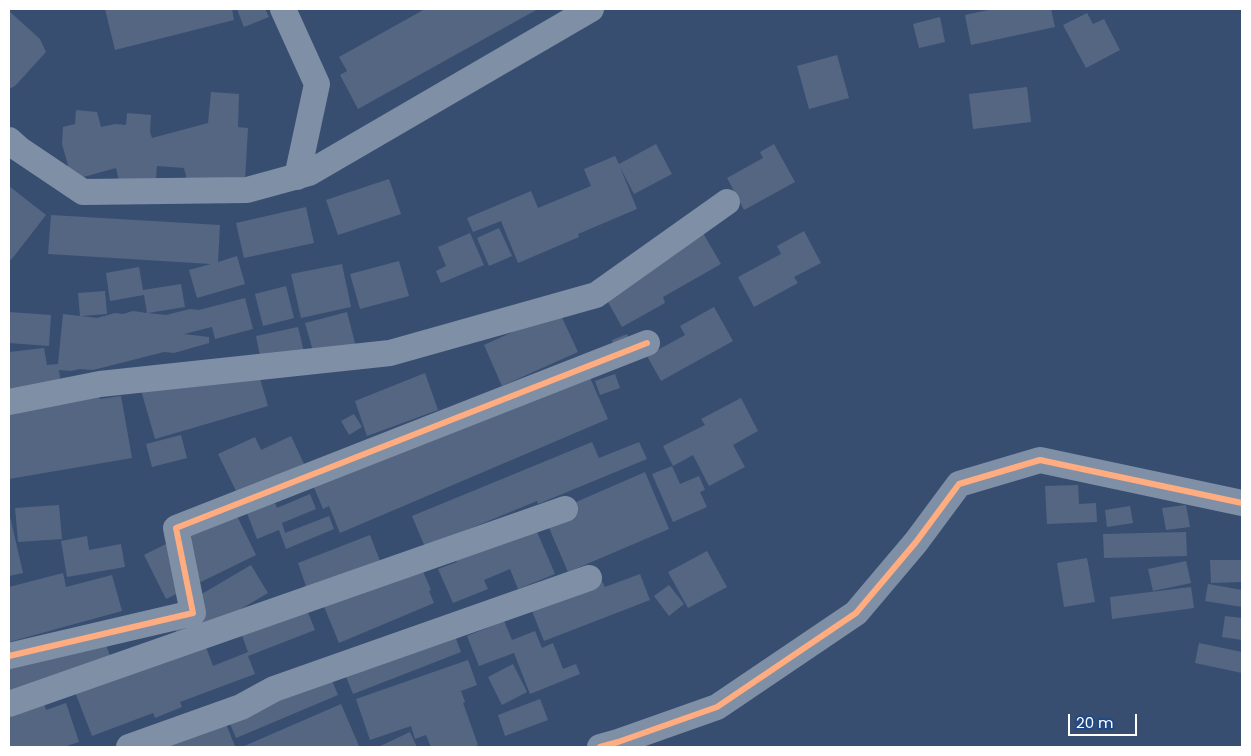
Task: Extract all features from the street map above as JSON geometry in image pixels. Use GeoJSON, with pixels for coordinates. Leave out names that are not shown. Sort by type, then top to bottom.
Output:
{"type":"FeatureCollection","features":[{"type":"Feature","properties":{"kind":"street"},"geometry":{"type":"LineString","coordinates":[[283,9],[317,84],[297,177]]}},
{"type":"Feature","properties":{"kind":"street"},"geometry":{"type":"LineString","coordinates":[[9,140],[83,192],[247,190],[309,173],[591,9]]}},
{"type":"Feature","properties":{"kind":"street"},"geometry":{"type":"LineString","coordinates":[[9,402],[100,384],[390,352],[596,295],[727,202]]}},
{"type":"Feature","properties":{"kind":"street"},"geometry":{"type":"LineString","coordinates":[[9,656],[193,613],[176,528],[647,343]]}},
{"type":"Feature","properties":{"kind":"street"},"geometry":{"type":"LineString","coordinates":[[600,747],[717,707],[856,613],[916,542],[959,484],[1040,460],[1242,502]]}},
{"type":"Feature","properties":{"kind":"street"},"geometry":{"type":"LineString","coordinates":[[9,704],[565,509]]}},
{"type":"Feature","properties":{"kind":"street"},"geometry":{"type":"LineString","coordinates":[[129,747],[241,707],[274,689],[589,578]]}},
{"type":"Feature","properties":{"kind":"building"},"geometry":{"type":"Polygon","coordinates":[[[105,9],[232,9],[234,20],[115,50],[105,9]]]}},
{"type":"Feature","properties":{"kind":"building"},"geometry":{"type":"Polygon","coordinates":[[[237,9],[265,9],[269,17],[244,27],[237,9]]]}},
{"type":"Feature","properties":{"kind":"building"},"geometry":{"type":"Polygon","coordinates":[[[425,9],[538,9],[358,109],[340,75],[347,71],[339,57],[425,9]]]}},
{"type":"Feature","properties":{"kind":"building"},"geometry":{"type":"Polygon","coordinates":[[[993,9],[1051,9],[1055,27],[971,45],[965,15],[993,9]]]}},
{"type":"Feature","properties":{"kind":"building"},"geometry":{"type":"Polygon","coordinates":[[[9,11],[40,39],[46,52],[15,86],[9,89],[9,11]]]}},
{"type":"Feature","properties":{"kind":"building"},"geometry":{"type":"Polygon","coordinates":[[[1087,13],[1093,24],[1104,19],[1120,50],[1086,68],[1063,25],[1087,13]]]}},
{"type":"Feature","properties":{"kind":"building"},"geometry":{"type":"Polygon","coordinates":[[[940,17],[945,42],[919,48],[913,24],[940,17]]]}},
{"type":"Feature","properties":{"kind":"building"},"geometry":{"type":"Polygon","coordinates":[[[837,55],[849,98],[809,109],[797,66],[837,55]]]}},
{"type":"Feature","properties":{"kind":"building"},"geometry":{"type":"Polygon","coordinates":[[[1027,87],[1031,122],[973,129],[969,94],[1027,87]]]}},
{"type":"Feature","properties":{"kind":"building"},"geometry":{"type":"Polygon","coordinates":[[[211,92],[239,94],[238,127],[248,128],[245,180],[187,180],[184,168],[157,166],[156,179],[119,181],[116,168],[76,179],[67,178],[68,165],[62,144],[63,127],[75,124],[76,110],[97,112],[101,127],[115,124],[126,125],[127,113],[151,115],[150,132],[152,138],[208,123],[211,92]]]}},
{"type":"Feature","properties":{"kind":"building"},"geometry":{"type":"Polygon","coordinates":[[[656,144],[672,174],[634,194],[620,167],[637,209],[578,234],[579,237],[518,263],[501,221],[473,232],[467,218],[531,191],[538,208],[591,186],[584,169],[615,156],[619,164],[656,144]]]}},
{"type":"Feature","properties":{"kind":"building"},"geometry":{"type":"Polygon","coordinates":[[[774,144],[795,182],[744,210],[727,178],[763,158],[760,152],[774,144]]]}},
{"type":"Feature","properties":{"kind":"building"},"geometry":{"type":"Polygon","coordinates":[[[389,179],[401,214],[338,235],[326,200],[389,179]]]}},
{"type":"Feature","properties":{"kind":"building"},"geometry":{"type":"Polygon","coordinates":[[[9,186],[46,215],[11,260],[9,258],[9,186]]]}},
{"type":"Feature","properties":{"kind":"building"},"geometry":{"type":"Polygon","coordinates":[[[306,207],[314,243],[244,258],[236,223],[306,207]]]}},
{"type":"Feature","properties":{"kind":"building"},"geometry":{"type":"Polygon","coordinates":[[[51,215],[220,225],[218,262],[237,256],[245,284],[197,298],[189,270],[211,264],[48,254],[51,215]]]}},
{"type":"Feature","properties":{"kind":"building"},"geometry":{"type":"Polygon","coordinates":[[[499,228],[512,256],[489,266],[477,238],[499,228]]]}},
{"type":"Feature","properties":{"kind":"building"},"geometry":{"type":"Polygon","coordinates":[[[700,228],[721,264],[663,297],[665,303],[622,327],[599,286],[700,228]]]}},
{"type":"Feature","properties":{"kind":"building"},"geometry":{"type":"Polygon","coordinates":[[[804,231],[821,263],[794,277],[798,283],[754,307],[738,277],[781,254],[777,246],[804,231]]]}},
{"type":"Feature","properties":{"kind":"building"},"geometry":{"type":"Polygon","coordinates":[[[470,233],[484,265],[441,283],[436,271],[446,266],[438,247],[470,233]]]}},
{"type":"Feature","properties":{"kind":"building"},"geometry":{"type":"Polygon","coordinates":[[[399,261],[409,296],[360,309],[350,274],[399,261]]]}},
{"type":"Feature","properties":{"kind":"building"},"geometry":{"type":"Polygon","coordinates":[[[342,264],[351,307],[301,318],[291,274],[342,264]]]}},
{"type":"Feature","properties":{"kind":"building"},"geometry":{"type":"Polygon","coordinates":[[[139,267],[143,290],[181,284],[185,307],[148,313],[166,315],[190,309],[199,310],[245,298],[253,329],[215,339],[212,327],[184,334],[209,337],[209,343],[174,353],[164,352],[93,370],[59,370],[62,394],[9,400],[9,352],[44,348],[47,365],[58,364],[63,314],[80,316],[78,293],[105,291],[107,314],[81,316],[97,318],[133,311],[147,313],[144,295],[110,301],[106,273],[139,267]]]}},
{"type":"Feature","properties":{"kind":"building"},"geometry":{"type":"Polygon","coordinates":[[[286,286],[294,318],[263,326],[255,294],[286,286]]]}},
{"type":"Feature","properties":{"kind":"building"},"geometry":{"type":"Polygon","coordinates":[[[714,307],[733,341],[661,381],[647,356],[685,335],[680,326],[714,307]]]}},
{"type":"Feature","properties":{"kind":"building"},"geometry":{"type":"Polygon","coordinates":[[[559,311],[578,352],[502,386],[484,345],[559,311]]]}},
{"type":"Feature","properties":{"kind":"building"},"geometry":{"type":"Polygon","coordinates":[[[9,312],[51,315],[49,346],[9,343],[9,312]]]}},
{"type":"Feature","properties":{"kind":"building"},"geometry":{"type":"Polygon","coordinates":[[[347,312],[356,347],[315,358],[305,323],[347,312]]]}},
{"type":"Feature","properties":{"kind":"building"},"geometry":{"type":"Polygon","coordinates":[[[298,327],[304,352],[261,361],[256,336],[298,327]]]}},
{"type":"Feature","properties":{"kind":"building"},"geometry":{"type":"Polygon","coordinates":[[[627,334],[633,349],[618,355],[612,340],[627,334]]]}},
{"type":"Feature","properties":{"kind":"building"},"geometry":{"type":"Polygon","coordinates":[[[254,358],[268,406],[155,439],[141,390],[254,358]]]}},
{"type":"Feature","properties":{"kind":"building"},"geometry":{"type":"Polygon","coordinates":[[[585,366],[608,419],[340,533],[329,506],[323,509],[313,485],[585,366]]]}},
{"type":"Feature","properties":{"kind":"building"},"geometry":{"type":"Polygon","coordinates":[[[425,373],[438,410],[367,436],[355,401],[425,373]]]}},
{"type":"Feature","properties":{"kind":"building"},"geometry":{"type":"Polygon","coordinates":[[[615,374],[620,388],[600,395],[595,381],[615,374]]]}},
{"type":"Feature","properties":{"kind":"building"},"geometry":{"type":"Polygon","coordinates":[[[99,396],[100,399],[121,396],[132,458],[9,479],[9,412],[99,396]]]}},
{"type":"Feature","properties":{"kind":"building"},"geometry":{"type":"Polygon","coordinates":[[[741,398],[758,431],[733,445],[745,467],[709,486],[693,455],[673,466],[663,446],[705,425],[701,419],[741,398]]]}},
{"type":"Feature","properties":{"kind":"building"},"geometry":{"type":"Polygon","coordinates":[[[354,414],[362,427],[349,435],[341,421],[354,414]]]}},
{"type":"Feature","properties":{"kind":"building"},"geometry":{"type":"Polygon","coordinates":[[[181,435],[187,458],[152,467],[146,444],[181,435]]]}},
{"type":"Feature","properties":{"kind":"building"},"geometry":{"type":"Polygon","coordinates":[[[291,436],[304,464],[238,495],[218,454],[255,437],[261,450],[291,436]]]}},
{"type":"Feature","properties":{"kind":"building"},"geometry":{"type":"Polygon","coordinates":[[[592,442],[599,458],[639,442],[647,459],[538,504],[537,501],[425,547],[412,516],[592,442]]]}},
{"type":"Feature","properties":{"kind":"building"},"geometry":{"type":"Polygon","coordinates":[[[672,466],[680,484],[699,476],[705,490],[700,492],[707,507],[673,522],[652,474],[672,466]]]}},
{"type":"Feature","properties":{"kind":"building"},"geometry":{"type":"Polygon","coordinates":[[[645,472],[669,529],[568,572],[544,516],[645,472]]]}},
{"type":"Feature","properties":{"kind":"building"},"geometry":{"type":"Polygon","coordinates":[[[1078,485],[1079,504],[1096,503],[1097,522],[1047,524],[1045,486],[1078,485]]]}},
{"type":"Feature","properties":{"kind":"building"},"geometry":{"type":"Polygon","coordinates":[[[310,494],[316,509],[282,523],[285,533],[329,516],[334,529],[286,549],[279,530],[257,539],[245,508],[275,503],[277,508],[310,494]]]}},
{"type":"Feature","properties":{"kind":"building"},"geometry":{"type":"Polygon","coordinates":[[[59,505],[62,539],[18,542],[15,508],[59,505]]]}},
{"type":"Feature","properties":{"kind":"building"},"geometry":{"type":"Polygon","coordinates":[[[1186,505],[1190,527],[1166,530],[1162,508],[1186,505]]]}},
{"type":"Feature","properties":{"kind":"building"},"geometry":{"type":"Polygon","coordinates":[[[1130,506],[1133,523],[1107,527],[1105,510],[1130,506]]]}},
{"type":"Feature","properties":{"kind":"building"},"geometry":{"type":"Polygon","coordinates":[[[234,510],[256,555],[166,599],[144,555],[234,510]]]}},
{"type":"Feature","properties":{"kind":"building"},"geometry":{"type":"Polygon","coordinates":[[[9,512],[23,573],[9,576],[9,512]]]}},
{"type":"Feature","properties":{"kind":"building"},"geometry":{"type":"Polygon","coordinates":[[[531,518],[555,574],[518,589],[510,569],[484,580],[488,589],[453,603],[438,569],[457,562],[451,550],[531,518]]]}},
{"type":"Feature","properties":{"kind":"building"},"geometry":{"type":"Polygon","coordinates":[[[1186,532],[1187,556],[1104,558],[1103,534],[1186,532]]]}},
{"type":"Feature","properties":{"kind":"building"},"geometry":{"type":"Polygon","coordinates":[[[370,535],[380,561],[307,589],[298,563],[370,535]]]}},
{"type":"Feature","properties":{"kind":"building"},"geometry":{"type":"Polygon","coordinates":[[[87,536],[89,550],[121,544],[125,567],[67,577],[61,541],[87,536]]]}},
{"type":"Feature","properties":{"kind":"building"},"geometry":{"type":"Polygon","coordinates":[[[707,551],[727,587],[688,608],[668,572],[707,551]]]}},
{"type":"Feature","properties":{"kind":"building"},"geometry":{"type":"Polygon","coordinates":[[[1087,558],[1095,602],[1064,607],[1057,563],[1087,558]]]}},
{"type":"Feature","properties":{"kind":"building"},"geometry":{"type":"Polygon","coordinates":[[[1210,560],[1242,560],[1242,582],[1211,583],[1210,560]]]}},
{"type":"Feature","properties":{"kind":"building"},"geometry":{"type":"Polygon","coordinates":[[[1186,561],[1191,583],[1153,591],[1148,569],[1186,561]]]}},
{"type":"Feature","properties":{"kind":"building"},"geometry":{"type":"Polygon","coordinates":[[[419,562],[431,590],[429,591],[434,603],[339,643],[323,604],[419,562]]]}},
{"type":"Feature","properties":{"kind":"building"},"geometry":{"type":"Polygon","coordinates":[[[251,565],[268,593],[183,643],[166,615],[251,565]]]}},
{"type":"Feature","properties":{"kind":"building"},"geometry":{"type":"Polygon","coordinates":[[[63,573],[66,587],[112,575],[122,611],[9,642],[9,587],[63,573]]]}},
{"type":"Feature","properties":{"kind":"building"},"geometry":{"type":"Polygon","coordinates":[[[640,574],[650,600],[544,641],[530,606],[601,579],[605,587],[640,574]]]}},
{"type":"Feature","properties":{"kind":"building"},"geometry":{"type":"Polygon","coordinates":[[[1208,584],[1242,590],[1242,607],[1205,601],[1208,584]]]}},
{"type":"Feature","properties":{"kind":"building"},"geometry":{"type":"Polygon","coordinates":[[[669,585],[684,604],[669,616],[654,596],[669,585]]]}},
{"type":"Feature","properties":{"kind":"building"},"geometry":{"type":"Polygon","coordinates":[[[1191,587],[1194,608],[1112,619],[1110,597],[1191,587]]]}},
{"type":"Feature","properties":{"kind":"building"},"geometry":{"type":"Polygon","coordinates":[[[305,605],[315,630],[248,656],[255,674],[180,702],[182,707],[155,718],[153,713],[92,736],[75,692],[204,642],[213,666],[248,652],[240,630],[305,605]]]}},
{"type":"Feature","properties":{"kind":"building"},"geometry":{"type":"Polygon","coordinates":[[[1225,616],[1242,618],[1242,640],[1222,637],[1225,616]]]}},
{"type":"Feature","properties":{"kind":"building"},"geometry":{"type":"Polygon","coordinates":[[[448,618],[461,652],[353,694],[339,659],[448,618]]]}},
{"type":"Feature","properties":{"kind":"building"},"geometry":{"type":"Polygon","coordinates":[[[504,621],[512,640],[535,631],[542,648],[553,643],[563,669],[576,664],[580,674],[530,694],[514,653],[479,666],[467,636],[504,621]]]}},
{"type":"Feature","properties":{"kind":"building"},"geometry":{"type":"Polygon","coordinates":[[[99,624],[111,659],[9,693],[9,666],[99,624]]]}},
{"type":"Feature","properties":{"kind":"building"},"geometry":{"type":"Polygon","coordinates":[[[1199,643],[1242,652],[1242,673],[1195,663],[1199,643]]]}},
{"type":"Feature","properties":{"kind":"building"},"geometry":{"type":"Polygon","coordinates":[[[468,660],[477,685],[461,691],[465,702],[463,703],[478,745],[473,747],[431,747],[426,735],[415,739],[411,726],[370,740],[356,699],[468,660]]]}},
{"type":"Feature","properties":{"kind":"building"},"geometry":{"type":"Polygon","coordinates":[[[324,661],[338,695],[236,738],[222,705],[324,661]]]}},
{"type":"Feature","properties":{"kind":"building"},"geometry":{"type":"Polygon","coordinates":[[[513,664],[527,692],[502,705],[488,677],[513,664]]]}},
{"type":"Feature","properties":{"kind":"building"},"geometry":{"type":"Polygon","coordinates":[[[42,698],[46,710],[66,703],[79,742],[63,747],[9,747],[9,710],[42,698]]]}},
{"type":"Feature","properties":{"kind":"building"},"geometry":{"type":"Polygon","coordinates":[[[540,699],[548,720],[505,736],[498,715],[540,699]]]}},
{"type":"Feature","properties":{"kind":"building"},"geometry":{"type":"Polygon","coordinates":[[[341,704],[359,746],[242,747],[341,704]]]}},
{"type":"Feature","properties":{"kind":"building"},"geometry":{"type":"Polygon","coordinates":[[[219,707],[235,746],[150,747],[219,707]]]}},
{"type":"Feature","properties":{"kind":"building"},"geometry":{"type":"Polygon","coordinates":[[[410,732],[417,747],[378,747],[410,732]]]}},
{"type":"Feature","properties":{"kind":"cycle path"},"geometry":{"type":"LineString","coordinates":[[9,656],[193,613],[176,528],[647,343]]}},
{"type":"Feature","properties":{"kind":"cycle path"},"geometry":{"type":"LineString","coordinates":[[600,747],[717,707],[856,613],[916,542],[959,484],[1040,460],[1242,503]]}}]}
